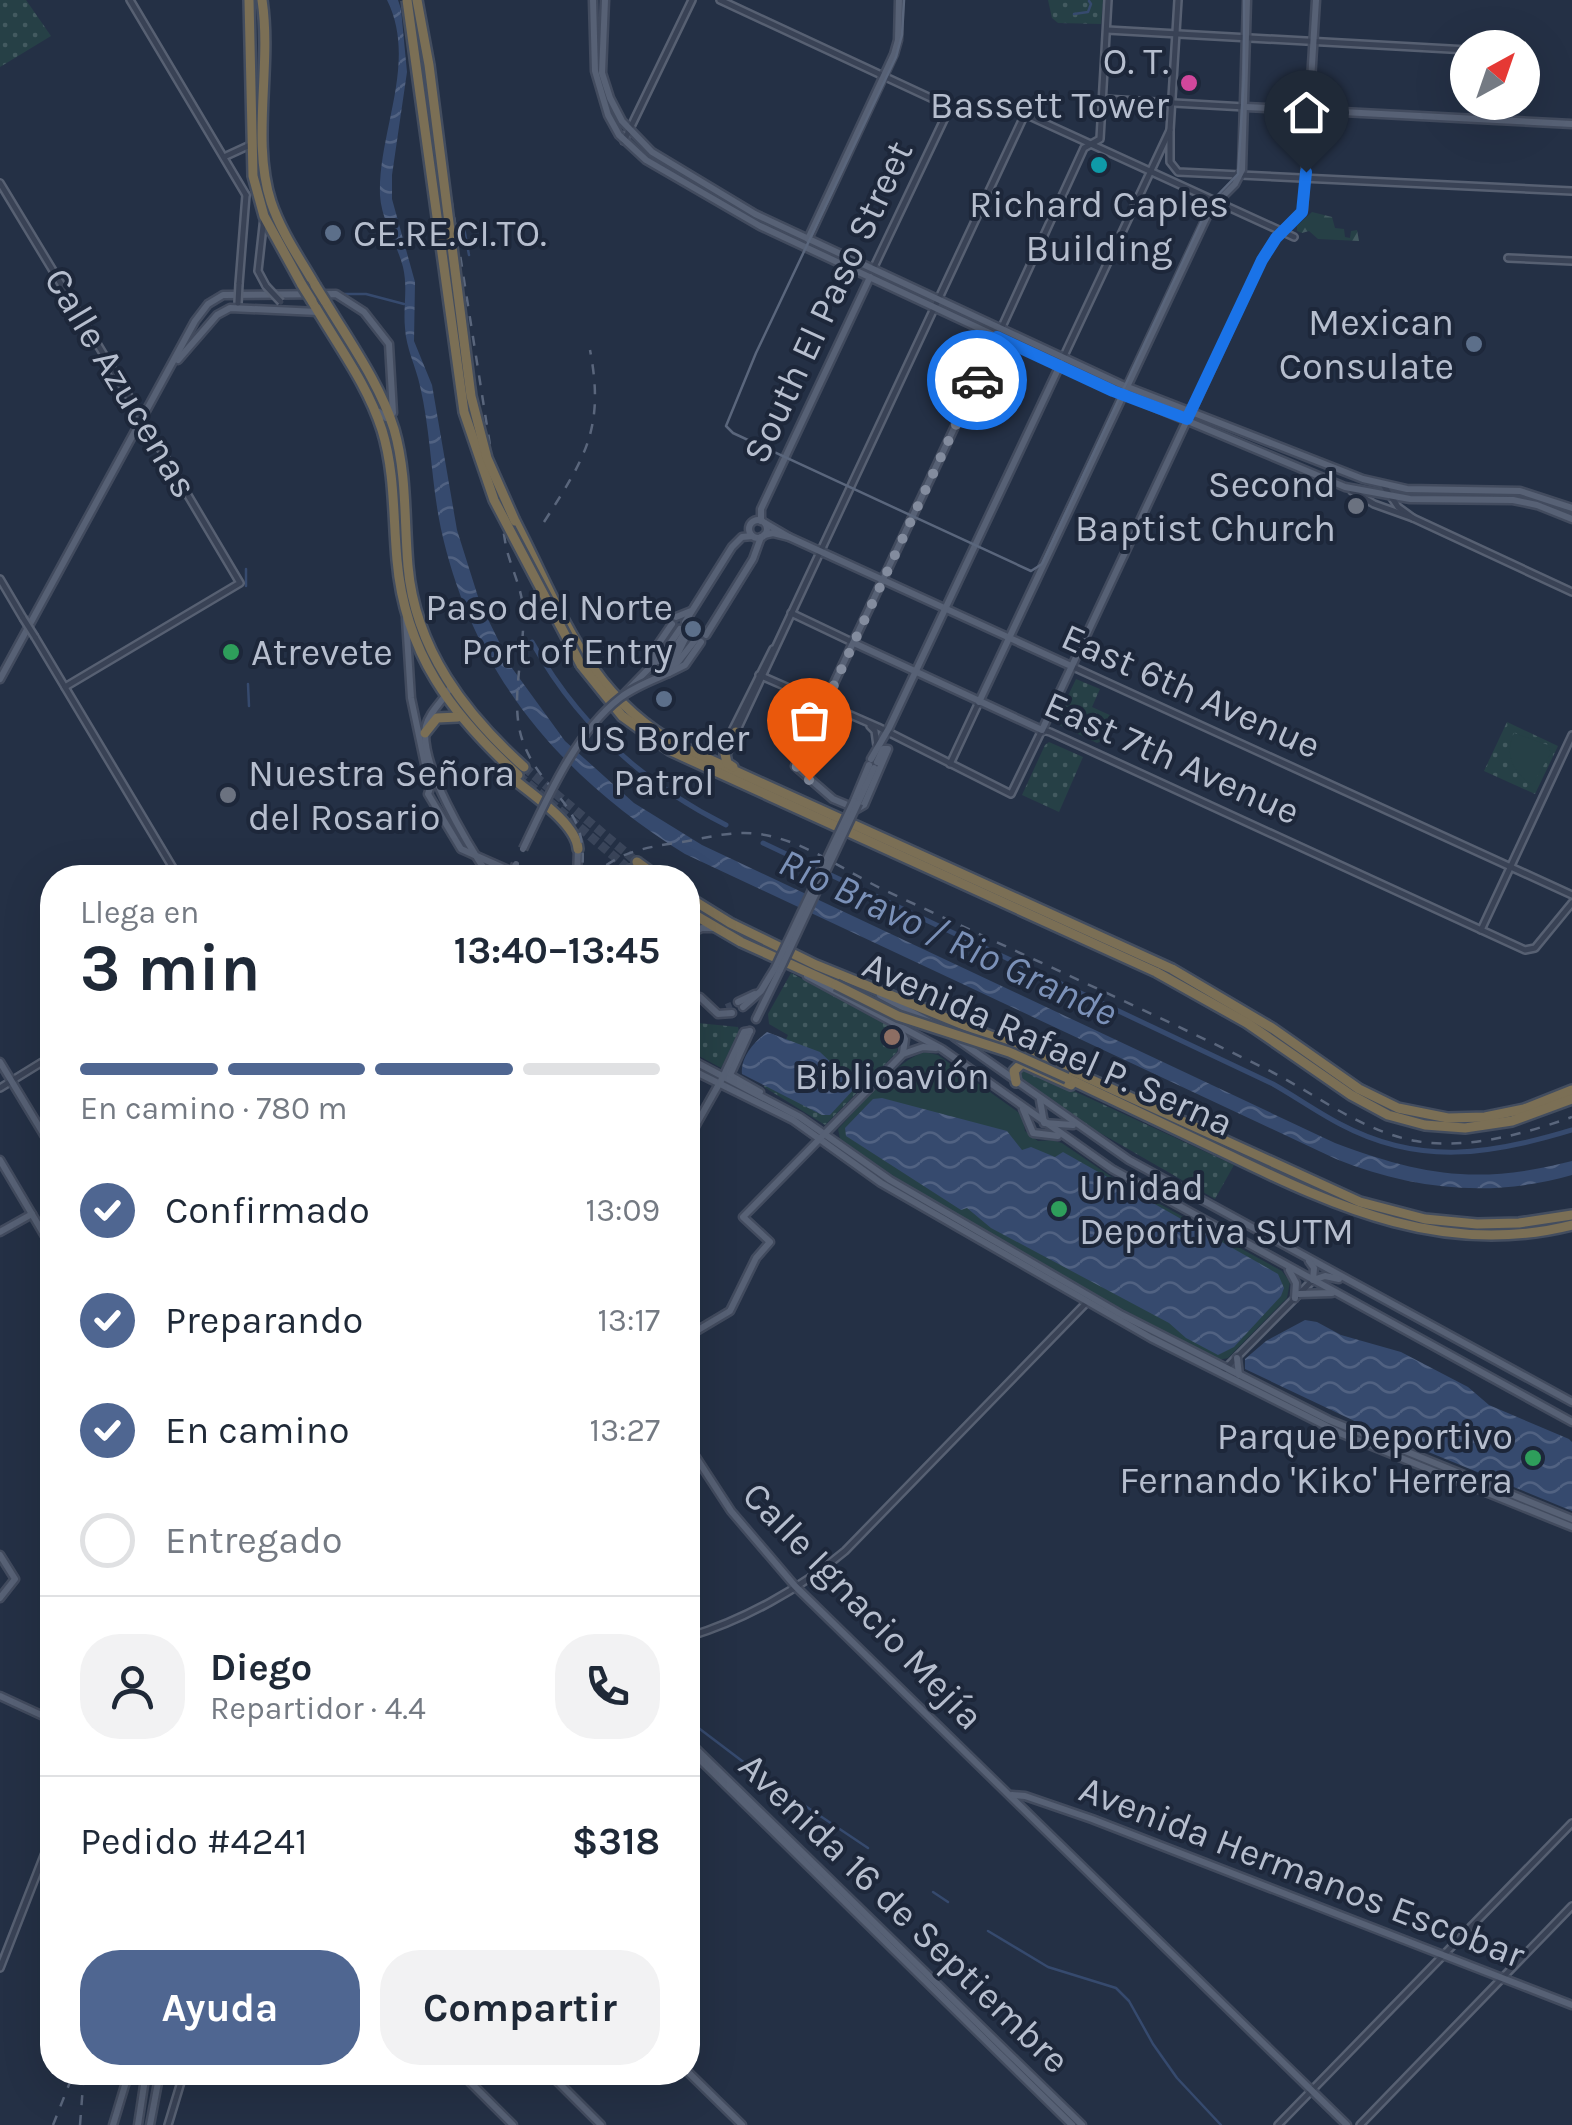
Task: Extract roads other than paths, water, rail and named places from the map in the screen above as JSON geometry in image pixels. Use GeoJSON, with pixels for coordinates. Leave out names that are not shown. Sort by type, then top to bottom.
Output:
{"type":"FeatureCollection","features":[{"type":"Feature","properties":{"kind":"highway"},"geometry":{"type":"LineString","coordinates":[[248,0],[251,194],[373,407],[389,458],[397,562],[406,614],[423,658],[476,744],[568,825],[577,838],[578,849]]}},
{"type":"Feature","properties":{"kind":"highway"},"geometry":{"type":"LineString","coordinates":[[262,0],[268,40],[264,168]]}},
{"type":"Feature","properties":{"kind":"highway"},"geometry":{"type":"LineString","coordinates":[[407,0],[464,412],[494,500],[583,662],[622,716],[671,751],[1156,972],[1246,1023],[1374,1108],[1412,1122],[1466,1128],[1512,1121],[1572,1099]]}},
{"type":"Feature","properties":{"kind":"highway"},"geometry":{"type":"LineString","coordinates":[[417,0],[471,396],[481,436],[515,521],[583,662],[645,725],[693,752],[1172,969],[1272,1028],[1359,1089],[1398,1108],[1448,1118],[1485,1117],[1524,1109],[1572,1090]]}},
{"type":"Feature","properties":{"kind":"highway"},"geometry":{"type":"LineString","coordinates":[[250,145],[256,149],[264,168],[277,216],[390,418],[402,471],[413,594],[425,636],[451,686],[521,771],[459,718],[437,718],[425,732]]}},
{"type":"Feature","properties":{"kind":"highway"},"geometry":{"type":"LineString","coordinates":[[645,725],[710,757],[718,756],[723,748]]}},
{"type":"Feature","properties":{"kind":"highway"},"geometry":{"type":"LineString","coordinates":[[736,732],[726,754],[730,766],[838,819]]}},
{"type":"Feature","properties":{"kind":"highway"},"geometry":{"type":"LineString","coordinates":[[700,904],[841,982]]}},
{"type":"Feature","properties":{"kind":"highway","name":"Avenida Rafael P. Serna"},"geometry":{"type":"LineString","coordinates":[[700,918],[781,968],[912,1002],[1360,1202],[1425,1219],[1464,1223],[1519,1223],[1572,1214]]}},
{"type":"Feature","properties":{"kind":"highway","name":"Avenida Rafael P. Serna"},"geometry":{"type":"LineString","coordinates":[[841,982],[898,1016],[1010,1052],[1323,1198],[1392,1223],[1490,1235],[1572,1225]]}},
{"type":"Feature","properties":{"kind":"highway"},"geometry":{"type":"LineString","coordinates":[[1016,1082],[1014,1068],[1025,1064],[1122,1108],[1142,1113]]}},
{"type":"Feature","properties":{"kind":"main road"},"geometry":{"type":"LineString","coordinates":[[593,0],[595,71],[608,114],[624,141],[653,164],[751,221],[1187,419],[1345,486],[1391,497],[1513,500],[1572,519]]}},
{"type":"Feature","properties":{"kind":"main road"},"geometry":{"type":"LineString","coordinates":[[604,0],[602,73],[614,106],[630,131],[665,161],[806,243]]}},
{"type":"Feature","properties":{"kind":"main road"},"geometry":{"type":"LineString","coordinates":[[978,702],[1214,202],[1241,174],[1248,0]]}},
{"type":"Feature","properties":{"kind":"main road"},"geometry":{"type":"LineString","coordinates":[[1042,730],[1262,260],[1303,210],[1316,0]]}},
{"type":"Feature","properties":{"kind":"main road"},"geometry":{"type":"LineString","coordinates":[[806,243],[884,76],[898,40],[899,4]]}},
{"type":"Feature","properties":{"kind":"main road"},"geometry":{"type":"LineString","coordinates":[[1246,106],[1572,124]]}},
{"type":"Feature","properties":{"kind":"main road","name":"South El Paso Street"},"geometry":{"type":"LineString","coordinates":[[763,522],[761,509],[872,273]]}},
{"type":"Feature","properties":{"kind":"main road"},"geometry":{"type":"LineString","coordinates":[[0,679],[201,312],[218,297],[234,293],[336,294],[364,312],[389,344],[394,410],[390,418],[384,418],[373,407]]}},
{"type":"Feature","properties":{"kind":"main road"},"geometry":{"type":"LineString","coordinates":[[174,364],[217,315],[230,308],[318,312]]}},
{"type":"Feature","properties":{"kind":"main road"},"geometry":{"type":"LineString","coordinates":[[873,763],[887,748],[864,805],[857,809],[833,800],[796,766],[999,333]]}},
{"type":"Feature","properties":{"kind":"main road"},"geometry":{"type":"LineString","coordinates":[[756,1019],[856,802],[877,746],[916,672],[1061,362]]}},
{"type":"Feature","properties":{"kind":"main road"},"geometry":{"type":"LineString","coordinates":[[1124,390],[1191,411],[1384,486],[1520,491],[1572,508]]}},
{"type":"Feature","properties":{"kind":"main road"},"geometry":{"type":"LineString","coordinates":[[622,696],[685,665],[753,559],[763,522],[750,524],[759,536]]}},
{"type":"Feature","properties":{"kind":"main road","name":"East 6th Avenue"},"geometry":{"type":"LineString","coordinates":[[763,522],[1071,666]]}},
{"type":"Feature","properties":{"kind":"main road","name":"East 6th Avenue"},"geometry":{"type":"LineString","coordinates":[[759,536],[773,533],[789,537]]}},
{"type":"Feature","properties":{"kind":"main road"},"geometry":{"type":"LineString","coordinates":[[516,865],[571,756],[654,663],[732,546],[740,538],[759,536]]}},
{"type":"Feature","properties":{"kind":"main road"},"geometry":{"type":"LineString","coordinates":[[669,673],[681,625],[692,610]]}},
{"type":"Feature","properties":{"kind":"main road"},"geometry":{"type":"LineString","coordinates":[[406,614],[411,698],[430,788],[428,794],[461,849],[497,865]]}},
{"type":"Feature","properties":{"kind":"main road","name":"East 7th Avenue"},"geometry":{"type":"LineString","coordinates":[[854,643],[1042,730]]}},
{"type":"Feature","properties":{"kind":"main road"},"geometry":{"type":"LineString","coordinates":[[451,686],[430,716],[425,732],[448,808],[482,865]]}},
{"type":"Feature","properties":{"kind":"main road"},"geometry":{"type":"LineString","coordinates":[[578,849],[578,865]]}},
{"type":"Feature","properties":{"kind":"main road"},"geometry":{"type":"LineString","coordinates":[[700,929],[716,928]]}},
{"type":"Feature","properties":{"kind":"main road"},"geometry":{"type":"LineString","coordinates":[[741,1004],[761,991],[781,968]]}},
{"type":"Feature","properties":{"kind":"main road"},"geometry":{"type":"LineString","coordinates":[[781,968],[895,1021],[942,1049],[1126,1178],[1572,1422]]}},
{"type":"Feature","properties":{"kind":"main road"},"geometry":{"type":"LineString","coordinates":[[841,982],[935,1024],[1130,1160],[1572,1402]]}},
{"type":"Feature","properties":{"kind":"main road"},"geometry":{"type":"LineString","coordinates":[[700,997],[723,1015],[729,1010]]}},
{"type":"Feature","properties":{"kind":"main road"},"geometry":{"type":"LineString","coordinates":[[895,1021],[905,1038],[903,1054]]}},
{"type":"Feature","properties":{"kind":"main road"},"geometry":{"type":"LineString","coordinates":[[700,1117],[744,1032],[750,1030],[730,1074],[903,1188],[1090,1300],[1360,1442],[1572,1527]]}},
{"type":"Feature","properties":{"kind":"main road"},"geometry":{"type":"LineString","coordinates":[[700,1329],[730,1312],[758,1255],[770,1242],[743,1217],[903,1054],[929,1046],[942,1049]]}},
{"type":"Feature","properties":{"kind":"main road"},"geometry":{"type":"LineString","coordinates":[[0,1062],[40,1128]]}},
{"type":"Feature","properties":{"kind":"main road"},"geometry":{"type":"LineString","coordinates":[[700,1066],[823,1137]]}},
{"type":"Feature","properties":{"kind":"main road"},"geometry":{"type":"LineString","coordinates":[[700,1073],[778,1104]]}},
{"type":"Feature","properties":{"kind":"main road"},"geometry":{"type":"LineString","coordinates":[[755,1094],[761,1104]]}},
{"type":"Feature","properties":{"kind":"main road"},"geometry":{"type":"LineString","coordinates":[[1040,1099],[1044,1123]]}},
{"type":"Feature","properties":{"kind":"main road"},"geometry":{"type":"LineString","coordinates":[[1022,1106],[1034,1134],[1064,1137]]}},
{"type":"Feature","properties":{"kind":"main road"},"geometry":{"type":"LineString","coordinates":[[1044,1123],[1076,1125]]}},
{"type":"Feature","properties":{"kind":"main road"},"geometry":{"type":"LineString","coordinates":[[0,1160],[40,1228]]}},
{"type":"Feature","properties":{"kind":"main road"},"geometry":{"type":"LineString","coordinates":[[0,1232],[32,1214]]}},
{"type":"Feature","properties":{"kind":"main road"},"geometry":{"type":"LineString","coordinates":[[1306,1257],[1314,1268],[1313,1280]]}},
{"type":"Feature","properties":{"kind":"main road"},"geometry":{"type":"LineString","coordinates":[[1286,1265],[1295,1278],[1297,1296],[1323,1291],[1338,1294]]}},
{"type":"Feature","properties":{"kind":"main road"},"geometry":{"type":"LineString","coordinates":[[1313,1280],[1325,1276],[1350,1281]]}},
{"type":"Feature","properties":{"kind":"main road"},"geometry":{"type":"LineString","coordinates":[[1237,1358],[1240,1376]]}},
{"type":"Feature","properties":{"kind":"main road"},"geometry":{"type":"LineString","coordinates":[[1223,1371],[1370,1438],[1572,1519]]}},
{"type":"Feature","properties":{"kind":"main road","name":"Calle Ignacio Mejía"},"geometry":{"type":"LineString","coordinates":[[700,1464],[730,1511],[795,1586],[1347,2125]]}},
{"type":"Feature","properties":{"kind":"main road"},"geometry":{"type":"LineString","coordinates":[[0,1555],[14,1579],[0,1598]]}},
{"type":"Feature","properties":{"kind":"main road"},"geometry":{"type":"LineString","coordinates":[[0,1696],[40,1714]]}},
{"type":"Feature","properties":{"kind":"main road","name":"Avenida 16 de Septiembre"},"geometry":{"type":"LineString","coordinates":[[700,1757],[1072,2125]]}},
{"type":"Feature","properties":{"kind":"main road","name":"Avenida 16 de Septiembre"},"geometry":{"type":"LineString","coordinates":[[700,1757],[1082,2125]]}},
{"type":"Feature","properties":{"kind":"main road","name":"Avenida Hermanos Escobar"},"geometry":{"type":"LineString","coordinates":[[1010,1795],[1025,1796],[1092,1819],[1572,2005]]}},
{"type":"Feature","properties":{"kind":"main road"},"geometry":{"type":"LineString","coordinates":[[700,2084],[742,2125]]}},
{"type":"Feature","properties":{"kind":"main road"},"geometry":{"type":"LineString","coordinates":[[113,2125],[126,2085]]}},
{"type":"Feature","properties":{"kind":"main road"},"geometry":{"type":"LineString","coordinates":[[138,2125],[144,2085]]}},
{"type":"Feature","properties":{"kind":"main road"},"geometry":{"type":"LineString","coordinates":[[150,2125],[158,2085]]}},
{"type":"Feature","properties":{"kind":"main road"},"geometry":{"type":"LineString","coordinates":[[473,2085],[513,2125]]}},
{"type":"Feature","properties":{"kind":"main road"},"geometry":{"type":"LineString","coordinates":[[561,2085],[601,2125]]}},
{"type":"Feature","properties":{"kind":"street"},"geometry":{"type":"LineString","coordinates":[[130,0],[224,157],[251,194],[238,306]]}},
{"type":"Feature","properties":{"kind":"street"},"geometry":{"type":"LineString","coordinates":[[624,141],[692,0]]}},
{"type":"Feature","properties":{"kind":"street"},"geometry":{"type":"LineString","coordinates":[[720,0],[884,76]]}},
{"type":"Feature","properties":{"kind":"street"},"geometry":{"type":"LineString","coordinates":[[999,333],[1084,148],[1100,140],[1102,134],[1108,0]]}},
{"type":"Feature","properties":{"kind":"street"},"geometry":{"type":"LineString","coordinates":[[1178,0],[1170,130],[1171,164],[1176,171],[1572,191]]}},
{"type":"Feature","properties":{"kind":"street"},"geometry":{"type":"LineString","coordinates":[[1106,30],[1450,49]]}},
{"type":"Feature","properties":{"kind":"street","name":"South El Paso Street"},"geometry":{"type":"LineString","coordinates":[[872,273],[950,107],[884,76]]}},
{"type":"Feature","properties":{"kind":"street"},"geometry":{"type":"LineString","coordinates":[[1103,99],[1246,106]]}},
{"type":"Feature","properties":{"kind":"street"},"geometry":{"type":"LineString","coordinates":[[736,732],[1025,114],[1294,237]]}},
{"type":"Feature","properties":{"kind":"street"},"geometry":{"type":"LineString","coordinates":[[1061,362],[1170,130]]}},
{"type":"Feature","properties":{"kind":"street"},"geometry":{"type":"LineString","coordinates":[[224,157],[250,145]]}},
{"type":"Feature","properties":{"kind":"street","name":"Calle Azucenas"},"geometry":{"type":"LineString","coordinates":[[0,183],[240,583],[65,687]]}},
{"type":"Feature","properties":{"kind":"street"},"geometry":{"type":"LineString","coordinates":[[264,216],[258,270],[284,312]]}},
{"type":"Feature","properties":{"kind":"street"},"geometry":{"type":"LineString","coordinates":[[1508,258],[1572,261]]}},
{"type":"Feature","properties":{"kind":"street"},"geometry":{"type":"LineString","coordinates":[[1345,486],[1374,504],[1413,518],[1572,592]]}},
{"type":"Feature","properties":{"kind":"street"},"geometry":{"type":"LineString","coordinates":[[1384,486],[1413,518]]}},
{"type":"Feature","properties":{"kind":"street"},"geometry":{"type":"LineString","coordinates":[[0,579],[171,865]]}},
{"type":"Feature","properties":{"kind":"street","name":"East 7th Avenue"},"geometry":{"type":"LineString","coordinates":[[791,614],[854,643]]}},
{"type":"Feature","properties":{"kind":"street","name":"East 6th Avenue"},"geometry":{"type":"LineString","coordinates":[[1071,666],[1572,895]]}},
{"type":"Feature","properties":{"kind":"street"},"geometry":{"type":"LineString","coordinates":[[761,676],[1011,794],[1042,730]]}},
{"type":"Feature","properties":{"kind":"street"},"geometry":{"type":"LineString","coordinates":[[723,748],[761,676]]}},
{"type":"Feature","properties":{"kind":"street"},"geometry":{"type":"LineString","coordinates":[[950,764],[978,702]]}},
{"type":"Feature","properties":{"kind":"street"},"geometry":{"type":"LineString","coordinates":[[868,724],[877,746]]}},
{"type":"Feature","properties":{"kind":"street","name":"East 7th Avenue"},"geometry":{"type":"LineString","coordinates":[[1042,730],[1531,950],[1572,903]]}},
{"type":"Feature","properties":{"kind":"street"},"geometry":{"type":"LineString","coordinates":[[1481,930],[1572,735]]}},
{"type":"Feature","properties":{"kind":"street"},"geometry":{"type":"LineString","coordinates":[[0,1088],[40,1064]]}},
{"type":"Feature","properties":{"kind":"street"},"geometry":{"type":"LineString","coordinates":[[1223,1371],[1313,1280]]}},
{"type":"Feature","properties":{"kind":"street"},"geometry":{"type":"LineString","coordinates":[[700,1632],[725,1624],[795,1586],[845,1551],[1090,1300]]}},
{"type":"Feature","properties":{"kind":"street"},"geometry":{"type":"LineString","coordinates":[[1278,2125],[1572,1823]]}},
{"type":"Feature","properties":{"kind":"street"},"geometry":{"type":"LineString","coordinates":[[0,1968],[40,1866]]}},
{"type":"Feature","properties":{"kind":"street"},"geometry":{"type":"LineString","coordinates":[[1360,2125],[1572,1906]]}},
{"type":"Feature","properties":{"kind":"street"},"geometry":{"type":"LineString","coordinates":[[168,2125],[180,2085]]}},
{"type":"Feature","properties":{"kind":"water"},"geometry":{"type":"Polygon","coordinates":[[[387,0],[398,0],[401,9],[407,72],[392,199],[415,282],[414,341],[432,385],[457,530],[480,603],[512,668],[565,741],[634,803],[702,845],[1335,1143],[1424,1170],[1479,1175],[1572,1161],[1572,1175],[1512,1187],[1453,1187],[1394,1178],[1336,1159],[685,854],[640,824],[562,756],[528,717],[475,631],[441,529],[424,404],[406,335],[404,275],[380,195],[399,48],[387,0]]]}},
{"type":"Feature","properties":{"kind":"water"},"geometry":{"type":"Polygon","coordinates":[[[767,1032],[820,1052],[853,1083],[854,1089],[830,1115],[822,1115],[742,1074],[749,1050],[767,1032]]]}},
{"type":"Feature","properties":{"kind":"water","name":"Unidad Deportiva SUTM"},"geometry":{"type":"Polygon","coordinates":[[[882,1098],[1007,1131],[1022,1150],[1031,1147],[1055,1157],[1063,1152],[1278,1274],[1284,1288],[1281,1296],[1234,1347],[1218,1355],[1186,1338],[1169,1323],[991,1228],[967,1208],[961,1210],[846,1136],[845,1128],[873,1099],[882,1098]]]}},
{"type":"Feature","properties":{"kind":"water"},"geometry":{"type":"Polygon","coordinates":[[[1305,1320],[1401,1352],[1468,1387],[1489,1405],[1569,1439],[1572,1511],[1365,1426],[1245,1369],[1245,1359],[1266,1341],[1305,1320]]]}},
{"type":"Feature","properties":{"kind":"waterway"},"geometry":{"type":"LineString","coordinates":[[1074,14],[1088,12],[1089,1]]}},
{"type":"Feature","properties":{"kind":"waterway"},"geometry":{"type":"LineString","coordinates":[[464,228],[469,255]]}},
{"type":"Feature","properties":{"kind":"waterway"},"geometry":{"type":"LineString","coordinates":[[339,294],[366,294],[404,304]]}},
{"type":"Feature","properties":{"kind":"waterway"},"geometry":{"type":"LineString","coordinates":[[246,569],[246,586]]}},
{"type":"Feature","properties":{"kind":"waterway"},"geometry":{"type":"LineString","coordinates":[[532,642],[569,699],[614,748],[667,790],[726,825]]}},
{"type":"Feature","properties":{"kind":"waterway"},"geometry":{"type":"LineString","coordinates":[[248,684],[249,706]]}},
{"type":"Feature","properties":{"kind":"waterway","name":"Río Bravo / Rio Grande"},"geometry":{"type":"LineString","coordinates":[[763,843],[1273,1084],[1369,1137],[1398,1146],[1455,1152],[1512,1146],[1572,1130]]}},
{"type":"Feature","properties":{"kind":"waterway"},"geometry":{"type":"LineString","coordinates":[[700,1729],[868,1848]]}},
{"type":"Feature","properties":{"kind":"waterway"},"geometry":{"type":"LineString","coordinates":[[933,1892],[948,1902]]}},
{"type":"Feature","properties":{"kind":"waterway"},"geometry":{"type":"LineString","coordinates":[[988,1931],[1048,1967],[1116,1988],[1129,2001],[1177,2078],[1221,2125]]}},
{"type":"Feature","properties":{"kind":"tunnel"},"geometry":{"type":"LineString","coordinates":[[676,628],[681,620]]}},
{"type":"Feature","properties":{"kind":"tunnel"},"geometry":{"type":"LineString","coordinates":[[524,767],[637,862]]}},
{"type":"Feature","properties":{"kind":"tunnel"},"geometry":{"type":"LineString","coordinates":[[518,775],[624,865]]}},
{"type":"Feature","properties":{"kind":"tunnel"},"geometry":{"type":"LineString","coordinates":[[726,1007],[738,1002]]}},
{"type":"Feature","properties":{"kind":"tram line"},"geometry":{"type":"LineString","coordinates":[[904,0],[896,57],[756,353],[726,426],[733,433],[1031,571],[1042,564],[1210,203],[1238,174],[1244,0]]}},
{"type":"Feature","properties":{"kind":"railway"},"geometry":{"type":"LineString","coordinates":[[420,0],[506,547],[523,607],[518,723],[530,759],[573,816],[580,832],[582,865]]}},
{"type":"Feature","properties":{"kind":"railway"},"geometry":{"type":"LineString","coordinates":[[544,522],[571,479],[588,441],[595,401],[590,350]]}},
{"type":"Feature","properties":{"kind":"railway"},"geometry":{"type":"LineString","coordinates":[[608,865],[651,847],[718,835],[735,833],[780,839],[1218,1046],[1395,1136],[1435,1143],[1475,1142],[1572,1117]]}},
{"type":"Feature","properties":{"kind":"railway"},"geometry":{"type":"LineString","coordinates":[[53,2125],[69,2085]]}},
{"type":"Feature","properties":{"kind":"railway"},"geometry":{"type":"LineString","coordinates":[[80,2125],[83,2085]]}},
{"type":"Feature","properties":{"kind":"place","name":"O. T. Bassett Tower"},"geometry":{"type":"Point","coordinates":[1189,83]}},
{"type":"Feature","properties":{"kind":"place","name":"Richard Caples Building"},"geometry":{"type":"Point","coordinates":[1099,165]}},
{"type":"Feature","properties":{"kind":"place","name":"CE.RE.CI.TO."},"geometry":{"type":"Point","coordinates":[333,233]}},
{"type":"Feature","properties":{"kind":"place","name":"Mexican Consulate"},"geometry":{"type":"Point","coordinates":[1474,344]}},
{"type":"Feature","properties":{"kind":"place","name":"Second Baptist Church"},"geometry":{"type":"Point","coordinates":[1356,506]}},
{"type":"Feature","properties":{"kind":"place","name":"Paso del Norte Port of Entry"},"geometry":{"type":"Point","coordinates":[693,629]}},
{"type":"Feature","properties":{"kind":"place","name":"Atrevete"},"geometry":{"type":"Point","coordinates":[231,652]}},
{"type":"Feature","properties":{"kind":"place","name":"US Border Patrol"},"geometry":{"type":"Point","coordinates":[664,699]}},
{"type":"Feature","properties":{"kind":"place","name":"Nuestra Señora del Rosario"},"geometry":{"type":"Point","coordinates":[228,795]}},
{"type":"Feature","properties":{"kind":"place","name":"Biblioavión"},"geometry":{"type":"Point","coordinates":[892,1037]}},
{"type":"Feature","properties":{"kind":"place","name":"Unidad Deportiva SUTM"},"geometry":{"type":"Point","coordinates":[1059,1209]}},
{"type":"Feature","properties":{"kind":"place","name":"Parque Deportivo Fernando 'Kiko' Herrera"},"geometry":{"type":"Point","coordinates":[1533,1458]}}]}
